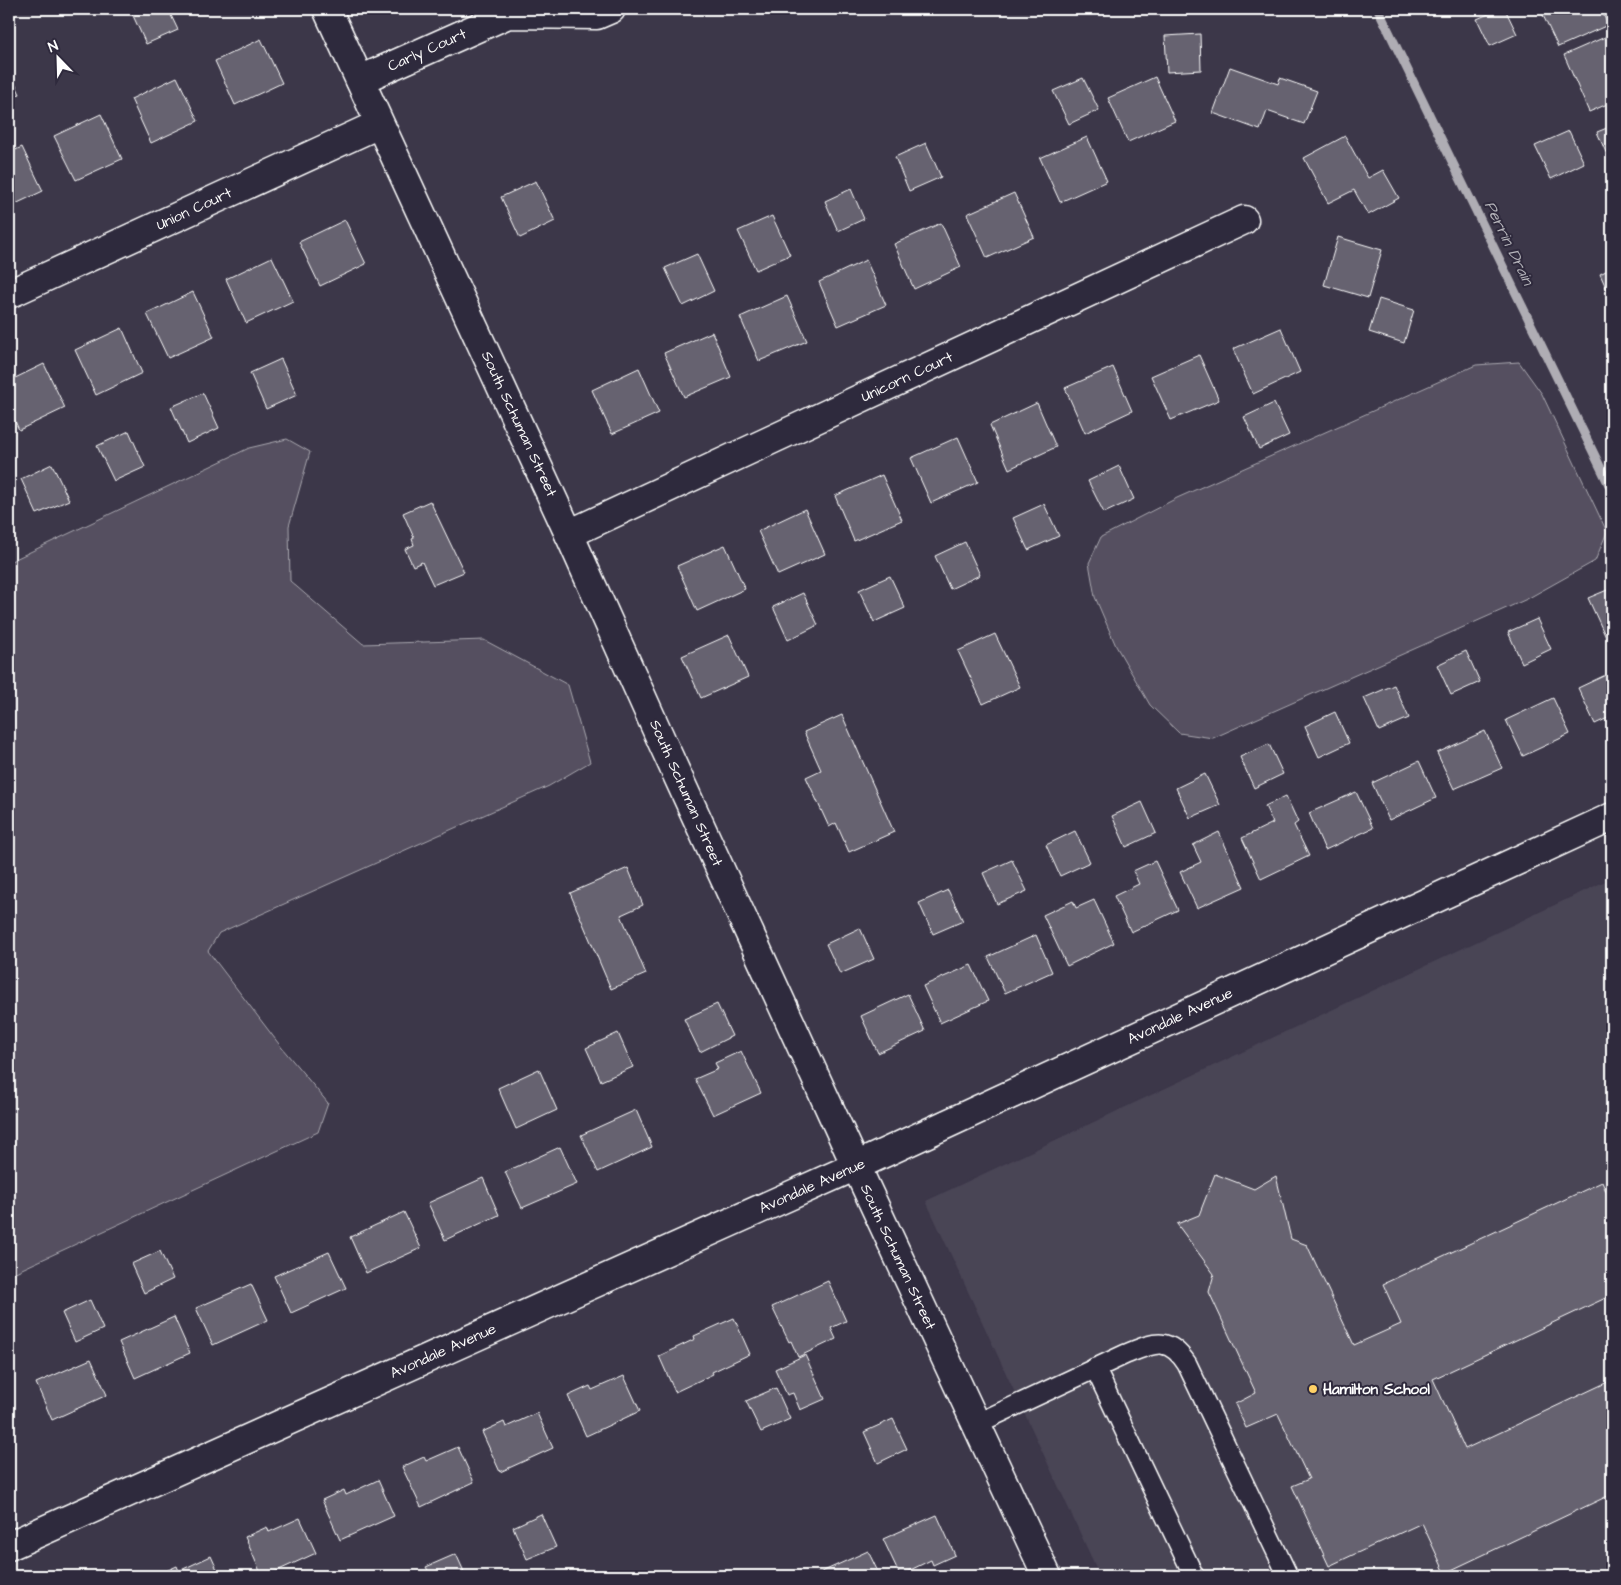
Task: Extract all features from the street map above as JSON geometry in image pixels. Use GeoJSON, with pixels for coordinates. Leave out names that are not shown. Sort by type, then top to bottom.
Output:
{"type":"FeatureCollection","features":[{"type":"Feature","properties":{"kind":"street","name":"South Schuman Street"},"geometry":{"type":"LineString","coordinates":[[327,9],[569,534],[856,1166],[1047,1576]]}},
{"type":"Feature","properties":{"kind":"street","name":"Carly Court"},"geometry":{"type":"LineString","coordinates":[[360,80],[508,14],[596,15],[611,9]]}},
{"type":"Feature","properties":{"kind":"street","name":"Union Court"},"geometry":{"type":"LineString","coordinates":[[9,294],[379,124]]}},
{"type":"Feature","properties":{"kind":"street","name":"Unicorn Court"},"geometry":{"type":"LineString","coordinates":[[569,534],[1244,220]]}},
{"type":"Feature","properties":{"kind":"street","name":"Avondale Avenue"},"geometry":{"type":"LineString","coordinates":[[9,1546],[856,1166],[1612,817]]}},
{"type":"Feature","properties":{"kind":"lane"},"geometry":{"type":"LineString","coordinates":[[976,1424],[1095,1368],[1147,1346],[1159,1344],[1172,1346],[1187,1364],[1288,1576]]}},
{"type":"Feature","properties":{"kind":"lane"},"geometry":{"type":"LineString","coordinates":[[1095,1368],[1194,1576]]}},
{"type":"Feature","properties":{"kind":"shaded area"},"geometry":{"type":"Polygon","coordinates":[[[1519,362],[1542,394],[1607,532],[1595,561],[1527,599],[1213,738],[1179,733],[1150,705],[1116,646],[1095,597],[1089,563],[1101,537],[1177,498],[1476,365],[1519,362]]]}},
{"type":"Feature","properties":{"kind":"shaded area"},"geometry":{"type":"Polygon","coordinates":[[[287,439],[310,452],[289,526],[290,581],[363,644],[484,640],[568,685],[590,762],[549,786],[219,933],[208,951],[282,1048],[328,1103],[318,1132],[9,1275],[9,562],[249,448],[287,439]]]}},
{"type":"Feature","properties":{"kind":"shaded area","name":"Hamilton School"},"geometry":{"type":"Polygon","coordinates":[[[1612,878],[1612,1576],[1100,1576],[926,1201],[1612,878]]]}},
{"type":"Feature","properties":{"kind":"building"},"geometry":{"type":"Polygon","coordinates":[[[130,9],[168,9],[178,30],[146,44],[130,9]]]}},
{"type":"Feature","properties":{"kind":"building"},"geometry":{"type":"Polygon","coordinates":[[[1500,9],[1505,9],[1517,34],[1490,46],[1477,19],[1500,9]]]}},
{"type":"Feature","properties":{"kind":"building"},"geometry":{"type":"Polygon","coordinates":[[[1540,9],[1601,9],[1608,25],[1558,47],[1540,9]]]}},
{"type":"Feature","properties":{"kind":"building"},"geometry":{"type":"Polygon","coordinates":[[[1200,34],[1201,70],[1167,72],[1165,36],[1200,34]]]}},
{"type":"Feature","properties":{"kind":"building"},"geometry":{"type":"Polygon","coordinates":[[[1612,34],[1612,102],[1589,112],[1564,55],[1612,34]]]}},
{"type":"Feature","properties":{"kind":"building"},"geometry":{"type":"Polygon","coordinates":[[[261,39],[282,83],[235,105],[215,61],[261,39]]]}},
{"type":"Feature","properties":{"kind":"building"},"geometry":{"type":"Polygon","coordinates":[[[1230,67],[1278,84],[1280,78],[1317,91],[1304,124],[1267,111],[1260,130],[1213,113],[1230,67]]]}},
{"type":"Feature","properties":{"kind":"building"},"geometry":{"type":"Polygon","coordinates":[[[9,71],[20,94],[9,99],[9,71]]]}},
{"type":"Feature","properties":{"kind":"building"},"geometry":{"type":"Polygon","coordinates":[[[177,77],[198,121],[151,143],[131,99],[177,77]]]}},
{"type":"Feature","properties":{"kind":"building"},"geometry":{"type":"Polygon","coordinates":[[[1155,77],[1175,121],[1128,142],[1108,98],[1155,77]]]}},
{"type":"Feature","properties":{"kind":"building"},"geometry":{"type":"Polygon","coordinates":[[[1083,78],[1099,110],[1069,124],[1053,91],[1083,78]]]}},
{"type":"Feature","properties":{"kind":"building"},"geometry":{"type":"Polygon","coordinates":[[[101,114],[122,159],[76,180],[54,136],[101,114]]]}},
{"type":"Feature","properties":{"kind":"building"},"geometry":{"type":"Polygon","coordinates":[[[1612,126],[1612,166],[1597,132],[1612,126]]]}},
{"type":"Feature","properties":{"kind":"building"},"geometry":{"type":"Polygon","coordinates":[[[1569,131],[1584,163],[1551,179],[1535,146],[1569,131]]]}},
{"type":"Feature","properties":{"kind":"building"},"geometry":{"type":"Polygon","coordinates":[[[1345,136],[1368,178],[1383,170],[1399,198],[1368,215],[1354,190],[1328,203],[1304,158],[1345,136]]]}},
{"type":"Feature","properties":{"kind":"building"},"geometry":{"type":"Polygon","coordinates":[[[1087,137],[1107,181],[1060,202],[1040,158],[1087,137]]]}},
{"type":"Feature","properties":{"kind":"building"},"geometry":{"type":"Polygon","coordinates":[[[926,143],[941,177],[909,191],[895,157],[926,143]]]}},
{"type":"Feature","properties":{"kind":"building"},"geometry":{"type":"Polygon","coordinates":[[[22,147],[43,191],[9,207],[9,153],[22,147]]]}},
{"type":"Feature","properties":{"kind":"building"},"geometry":{"type":"Polygon","coordinates":[[[536,181],[555,221],[520,238],[501,197],[536,181]]]}},
{"type":"Feature","properties":{"kind":"building"},"geometry":{"type":"Polygon","coordinates":[[[851,189],[864,219],[838,231],[825,201],[851,189]]]}},
{"type":"Feature","properties":{"kind":"building"},"geometry":{"type":"Polygon","coordinates":[[[1014,193],[1034,237],[987,258],[967,214],[1014,193]]]}},
{"type":"Feature","properties":{"kind":"building"},"geometry":{"type":"Polygon","coordinates":[[[772,216],[790,255],[756,270],[738,231],[772,216]]]}},
{"type":"Feature","properties":{"kind":"building"},"geometry":{"type":"Polygon","coordinates":[[[345,220],[366,264],[320,286],[299,242],[345,220]]]}},
{"type":"Feature","properties":{"kind":"building"},"geometry":{"type":"Polygon","coordinates":[[[941,223],[961,267],[914,289],[894,244],[941,223]]]}},
{"type":"Feature","properties":{"kind":"building"},"geometry":{"type":"Polygon","coordinates":[[[1338,237],[1382,250],[1368,298],[1324,285],[1338,237]]]}},
{"type":"Feature","properties":{"kind":"building"},"geometry":{"type":"Polygon","coordinates":[[[697,254],[714,291],[683,306],[665,268],[697,254]]]}},
{"type":"Feature","properties":{"kind":"building"},"geometry":{"type":"Polygon","coordinates":[[[272,257],[293,301],[246,323],[226,279],[272,257]]]}},
{"type":"Feature","properties":{"kind":"building"},"geometry":{"type":"Polygon","coordinates":[[[866,260],[886,305],[838,326],[819,282],[866,260]]]}},
{"type":"Feature","properties":{"kind":"building"},"geometry":{"type":"Polygon","coordinates":[[[1612,268],[1612,301],[1600,274],[1612,268]]]}},
{"type":"Feature","properties":{"kind":"building"},"geometry":{"type":"Polygon","coordinates":[[[193,292],[214,337],[168,358],[147,314],[193,292]]]}},
{"type":"Feature","properties":{"kind":"building"},"geometry":{"type":"Polygon","coordinates":[[[787,296],[807,341],[759,361],[740,317],[787,296]]]}},
{"type":"Feature","properties":{"kind":"building"},"geometry":{"type":"Polygon","coordinates":[[[1379,299],[1414,310],[1404,343],[1369,332],[1379,299]]]}},
{"type":"Feature","properties":{"kind":"building"},"geometry":{"type":"Polygon","coordinates":[[[122,328],[142,373],[96,395],[75,350],[122,328]]]}},
{"type":"Feature","properties":{"kind":"building"},"geometry":{"type":"Polygon","coordinates":[[[1281,328],[1300,372],[1253,394],[1233,349],[1281,328]]]}},
{"type":"Feature","properties":{"kind":"building"},"geometry":{"type":"Polygon","coordinates":[[[712,332],[731,377],[684,397],[664,353],[712,332]]]}},
{"type":"Feature","properties":{"kind":"building"},"geometry":{"type":"Polygon","coordinates":[[[1199,355],[1219,400],[1171,420],[1151,376],[1199,355]]]}},
{"type":"Feature","properties":{"kind":"building"},"geometry":{"type":"Polygon","coordinates":[[[281,359],[297,395],[266,409],[250,373],[281,359]]]}},
{"type":"Feature","properties":{"kind":"building"},"geometry":{"type":"Polygon","coordinates":[[[44,364],[65,408],[19,430],[9,408],[9,381],[44,364]]]}},
{"type":"Feature","properties":{"kind":"building"},"geometry":{"type":"Polygon","coordinates":[[[1113,367],[1132,411],[1085,433],[1065,388],[1113,367]]]}},
{"type":"Feature","properties":{"kind":"building"},"geometry":{"type":"Polygon","coordinates":[[[639,368],[659,413],[612,434],[592,390],[639,368]]]}},
{"type":"Feature","properties":{"kind":"building"},"geometry":{"type":"Polygon","coordinates":[[[203,393],[219,428],[187,443],[171,407],[203,393]]]}},
{"type":"Feature","properties":{"kind":"building"},"geometry":{"type":"Polygon","coordinates":[[[1037,403],[1056,447],[1009,469],[990,425],[1037,403]]]}},
{"type":"Feature","properties":{"kind":"building"},"geometry":{"type":"Polygon","coordinates":[[[1274,403],[1289,435],[1259,449],[1244,417],[1274,403]]]}},
{"type":"Feature","properties":{"kind":"building"},"geometry":{"type":"Polygon","coordinates":[[[129,431],[145,467],[114,481],[97,446],[129,431]]]}},
{"type":"Feature","properties":{"kind":"building"},"geometry":{"type":"Polygon","coordinates":[[[958,437],[978,482],[931,503],[911,458],[958,437]]]}},
{"type":"Feature","properties":{"kind":"building"},"geometry":{"type":"Polygon","coordinates":[[[52,464],[69,500],[37,514],[21,479],[52,464]]]}},
{"type":"Feature","properties":{"kind":"building"},"geometry":{"type":"Polygon","coordinates":[[[1119,466],[1134,499],[1104,513],[1088,481],[1119,466]]]}},
{"type":"Feature","properties":{"kind":"building"},"geometry":{"type":"Polygon","coordinates":[[[882,475],[902,520],[854,541],[835,496],[882,475]]]}},
{"type":"Feature","properties":{"kind":"building"},"geometry":{"type":"Polygon","coordinates":[[[430,501],[464,572],[433,585],[422,562],[413,566],[405,549],[414,545],[412,539],[414,538],[403,513],[430,501]]]}},
{"type":"Feature","properties":{"kind":"building"},"geometry":{"type":"Polygon","coordinates":[[[1044,504],[1059,536],[1028,550],[1013,518],[1044,504]]]}},
{"type":"Feature","properties":{"kind":"building"},"geometry":{"type":"Polygon","coordinates":[[[805,509],[825,554],[778,575],[758,531],[805,509]]]}},
{"type":"Feature","properties":{"kind":"building"},"geometry":{"type":"Polygon","coordinates":[[[965,542],[980,575],[950,589],[935,556],[965,542]]]}},
{"type":"Feature","properties":{"kind":"building"},"geometry":{"type":"Polygon","coordinates":[[[725,545],[745,589],[697,611],[677,566],[725,545]]]}},
{"type":"Feature","properties":{"kind":"building"},"geometry":{"type":"Polygon","coordinates":[[[890,576],[905,608],[874,622],[859,590],[890,576]]]}},
{"type":"Feature","properties":{"kind":"building"},"geometry":{"type":"Polygon","coordinates":[[[1612,588],[1612,643],[1609,644],[1588,598],[1612,588]]]}},
{"type":"Feature","properties":{"kind":"building"},"geometry":{"type":"Polygon","coordinates":[[[803,593],[818,625],[788,640],[773,607],[803,593]]]}},
{"type":"Feature","properties":{"kind":"building"},"geometry":{"type":"Polygon","coordinates":[[[1537,619],[1551,649],[1522,663],[1508,632],[1537,619]]]}},
{"type":"Feature","properties":{"kind":"building"},"geometry":{"type":"Polygon","coordinates":[[[995,634],[1020,687],[983,704],[958,651],[995,634]]]}},
{"type":"Feature","properties":{"kind":"building"},"geometry":{"type":"Polygon","coordinates":[[[729,635],[748,677],[701,698],[682,656],[729,635]]]}},
{"type":"Feature","properties":{"kind":"building"},"geometry":{"type":"Polygon","coordinates":[[[1466,651],[1480,682],[1451,695],[1437,665],[1466,651]]]}},
{"type":"Feature","properties":{"kind":"building"},"geometry":{"type":"Polygon","coordinates":[[[1612,672],[1612,716],[1595,724],[1578,688],[1612,672]]]}},
{"type":"Feature","properties":{"kind":"building"},"geometry":{"type":"Polygon","coordinates":[[[1394,685],[1409,718],[1379,731],[1364,698],[1394,685]]]}},
{"type":"Feature","properties":{"kind":"building"},"geometry":{"type":"Polygon","coordinates":[[[1553,698],[1570,734],[1523,756],[1506,720],[1553,698]]]}},
{"type":"Feature","properties":{"kind":"building"},"geometry":{"type":"Polygon","coordinates":[[[1335,712],[1349,743],[1319,757],[1305,726],[1335,712]]]}},
{"type":"Feature","properties":{"kind":"building"},"geometry":{"type":"Polygon","coordinates":[[[842,715],[894,832],[849,852],[836,823],[829,827],[806,777],[821,770],[804,732],[842,715]]]}},
{"type":"Feature","properties":{"kind":"building"},"geometry":{"type":"Polygon","coordinates":[[[1485,731],[1502,768],[1454,789],[1437,753],[1485,731]]]}},
{"type":"Feature","properties":{"kind":"building"},"geometry":{"type":"Polygon","coordinates":[[[1269,744],[1283,774],[1254,788],[1240,757],[1269,744]]]}},
{"type":"Feature","properties":{"kind":"building"},"geometry":{"type":"Polygon","coordinates":[[[1419,761],[1436,798],[1389,820],[1372,783],[1419,761]]]}},
{"type":"Feature","properties":{"kind":"building"},"geometry":{"type":"Polygon","coordinates":[[[1205,774],[1220,805],[1190,818],[1176,788],[1205,774]]]}},
{"type":"Feature","properties":{"kind":"building"},"geometry":{"type":"Polygon","coordinates":[[[1356,792],[1373,828],[1325,850],[1309,813],[1356,792]]]}},
{"type":"Feature","properties":{"kind":"building"},"geometry":{"type":"Polygon","coordinates":[[[1286,796],[1298,822],[1294,825],[1309,856],[1261,879],[1242,838],[1273,823],[1265,806],[1286,796]]]}},
{"type":"Feature","properties":{"kind":"building"},"geometry":{"type":"Polygon","coordinates":[[[1142,802],[1156,833],[1126,847],[1112,816],[1142,802]]]}},
{"type":"Feature","properties":{"kind":"building"},"geometry":{"type":"Polygon","coordinates":[[[1075,831],[1090,862],[1060,876],[1046,845],[1075,831]]]}},
{"type":"Feature","properties":{"kind":"building"},"geometry":{"type":"Polygon","coordinates":[[[1219,832],[1244,887],[1197,908],[1180,872],[1201,862],[1193,845],[1219,832]]]}},
{"type":"Feature","properties":{"kind":"building"},"geometry":{"type":"Polygon","coordinates":[[[1012,860],[1027,891],[997,904],[983,873],[1012,860]]]}},
{"type":"Feature","properties":{"kind":"building"},"geometry":{"type":"Polygon","coordinates":[[[1155,861],[1178,910],[1131,932],[1114,896],[1139,884],[1133,871],[1155,861]]]}},
{"type":"Feature","properties":{"kind":"building"},"geometry":{"type":"Polygon","coordinates":[[[628,868],[643,905],[621,915],[646,974],[611,989],[570,893],[628,868]]]}},
{"type":"Feature","properties":{"kind":"building"},"geometry":{"type":"Polygon","coordinates":[[[948,890],[963,921],[933,934],[919,903],[948,890]]]}},
{"type":"Feature","properties":{"kind":"building"},"geometry":{"type":"Polygon","coordinates":[[[1094,900],[1114,943],[1067,966],[1043,915],[1073,901],[1076,908],[1094,900]]]}},
{"type":"Feature","properties":{"kind":"building"},"geometry":{"type":"Polygon","coordinates":[[[860,928],[874,959],[840,974],[826,944],[860,928]]]}},
{"type":"Feature","properties":{"kind":"building"},"geometry":{"type":"Polygon","coordinates":[[[1036,935],[1052,972],[1005,993],[988,957],[1036,935]]]}},
{"type":"Feature","properties":{"kind":"building"},"geometry":{"type":"Polygon","coordinates":[[[971,965],[988,1001],[940,1023],[923,986],[971,965]]]}},
{"type":"Feature","properties":{"kind":"building"},"geometry":{"type":"Polygon","coordinates":[[[908,994],[925,1031],[878,1053],[861,1016],[908,994]]]}},
{"type":"Feature","properties":{"kind":"building"},"geometry":{"type":"Polygon","coordinates":[[[717,1004],[732,1036],[700,1052],[684,1019],[717,1004]]]}},
{"type":"Feature","properties":{"kind":"building"},"geometry":{"type":"Polygon","coordinates":[[[618,1033],[633,1067],[601,1081],[586,1048],[618,1033]]]}},
{"type":"Feature","properties":{"kind":"building"},"geometry":{"type":"Polygon","coordinates":[[[741,1051],[761,1093],[713,1115],[695,1079],[718,1069],[715,1063],[741,1051]]]}},
{"type":"Feature","properties":{"kind":"building"},"geometry":{"type":"Polygon","coordinates":[[[539,1069],[557,1110],[516,1129],[498,1088],[539,1069]]]}},
{"type":"Feature","properties":{"kind":"building"},"geometry":{"type":"Polygon","coordinates":[[[636,1110],[652,1147],[598,1172],[581,1135],[636,1110]]]}},
{"type":"Feature","properties":{"kind":"building"},"geometry":{"type":"Polygon","coordinates":[[[560,1147],[577,1184],[522,1208],[505,1172],[560,1147]]]}},
{"type":"Feature","properties":{"kind":"building"},"geometry":{"type":"Polygon","coordinates":[[[1215,1174],[1254,1189],[1276,1176],[1291,1239],[1307,1245],[1354,1345],[1401,1324],[1383,1284],[1602,1182],[1612,1205],[1612,1295],[1433,1379],[1465,1449],[1612,1380],[1612,1494],[1445,1573],[1422,1523],[1329,1566],[1292,1486],[1309,1479],[1278,1414],[1246,1428],[1235,1404],[1256,1393],[1209,1292],[1214,1274],[1177,1224],[1199,1215],[1215,1174]]]}},
{"type":"Feature","properties":{"kind":"building"},"geometry":{"type":"Polygon","coordinates":[[[483,1178],[499,1215],[445,1240],[428,1203],[483,1178]]]}},
{"type":"Feature","properties":{"kind":"building"},"geometry":{"type":"Polygon","coordinates":[[[404,1212],[421,1248],[366,1273],[350,1237],[404,1212]]]}},
{"type":"Feature","properties":{"kind":"building"},"geometry":{"type":"Polygon","coordinates":[[[160,1251],[173,1279],[144,1293],[131,1264],[160,1251]]]}},
{"type":"Feature","properties":{"kind":"building"},"geometry":{"type":"Polygon","coordinates":[[[329,1252],[346,1288],[291,1313],[274,1276],[329,1252]]]}},
{"type":"Feature","properties":{"kind":"building"},"geometry":{"type":"Polygon","coordinates":[[[828,1281],[846,1321],[831,1328],[836,1339],[798,1357],[772,1307],[828,1281]]]}},
{"type":"Feature","properties":{"kind":"building"},"geometry":{"type":"Polygon","coordinates":[[[251,1284],[268,1320],[213,1345],[196,1308],[251,1284]]]}},
{"type":"Feature","properties":{"kind":"building"},"geometry":{"type":"Polygon","coordinates":[[[90,1300],[103,1329],[75,1342],[62,1313],[90,1300]]]}},
{"type":"Feature","properties":{"kind":"building"},"geometry":{"type":"Polygon","coordinates":[[[174,1317],[190,1353],[135,1378],[119,1342],[174,1317]]]}},
{"type":"Feature","properties":{"kind":"building"},"geometry":{"type":"Polygon","coordinates":[[[734,1318],[750,1354],[675,1392],[659,1356],[695,1339],[694,1336],[734,1318]]]}},
{"type":"Feature","properties":{"kind":"building"},"geometry":{"type":"Polygon","coordinates":[[[805,1355],[825,1399],[800,1410],[793,1393],[787,1395],[775,1369],[805,1355]]]}},
{"type":"Feature","properties":{"kind":"building"},"geometry":{"type":"Polygon","coordinates":[[[91,1359],[107,1395],[52,1420],[36,1383],[91,1359]]]}},
{"type":"Feature","properties":{"kind":"building"},"geometry":{"type":"Polygon","coordinates":[[[624,1376],[640,1411],[586,1436],[568,1396],[590,1386],[592,1390],[624,1376]]]}},
{"type":"Feature","properties":{"kind":"building"},"geometry":{"type":"Polygon","coordinates":[[[776,1388],[790,1419],[761,1432],[746,1401],[776,1388]]]}},
{"type":"Feature","properties":{"kind":"building"},"geometry":{"type":"Polygon","coordinates":[[[537,1413],[553,1448],[500,1472],[482,1432],[504,1422],[506,1427],[537,1413]]]}},
{"type":"Feature","properties":{"kind":"building"},"geometry":{"type":"Polygon","coordinates":[[[893,1419],[907,1449],[878,1463],[864,1432],[893,1419]]]}},
{"type":"Feature","properties":{"kind":"building"},"geometry":{"type":"Polygon","coordinates":[[[458,1447],[474,1482],[421,1507],[402,1467],[424,1457],[426,1461],[458,1447]]]}},
{"type":"Feature","properties":{"kind":"building"},"geometry":{"type":"Polygon","coordinates":[[[378,1480],[394,1516],[340,1540],[322,1500],[344,1490],[346,1495],[378,1480]]]}},
{"type":"Feature","properties":{"kind":"building"},"geometry":{"type":"Polygon","coordinates":[[[541,1514],[556,1547],[527,1559],[513,1527],[541,1514]]]}},
{"type":"Feature","properties":{"kind":"building"},"geometry":{"type":"Polygon","coordinates":[[[937,1515],[955,1555],[933,1565],[931,1560],[900,1575],[883,1539],[937,1515]]]}},
{"type":"Feature","properties":{"kind":"building"},"geometry":{"type":"Polygon","coordinates":[[[300,1518],[316,1553],[266,1576],[262,1576],[245,1537],[267,1527],[269,1532],[300,1518]]]}},
{"type":"Feature","properties":{"kind":"building"},"geometry":{"type":"Polygon","coordinates":[[[868,1551],[880,1576],[815,1576],[815,1575],[868,1551]]]}},
{"type":"Feature","properties":{"kind":"building"},"geometry":{"type":"Polygon","coordinates":[[[456,1554],[466,1576],[431,1576],[426,1567],[456,1554]]]}},
{"type":"Feature","properties":{"kind":"building"},"geometry":{"type":"Polygon","coordinates":[[[211,1556],[220,1576],[155,1576],[177,1566],[179,1571],[211,1556]]]}},
{"type":"Feature","properties":{"kind":"waterway","name":"Perrin Drain"},"geometry":{"type":"LineString","coordinates":[[1378,9],[1612,491]]}},
{"type":"Feature","properties":{"kind":"place","name":"Hamilton School"},"geometry":{"type":"Point","coordinates":[1313,1389]}}]}
